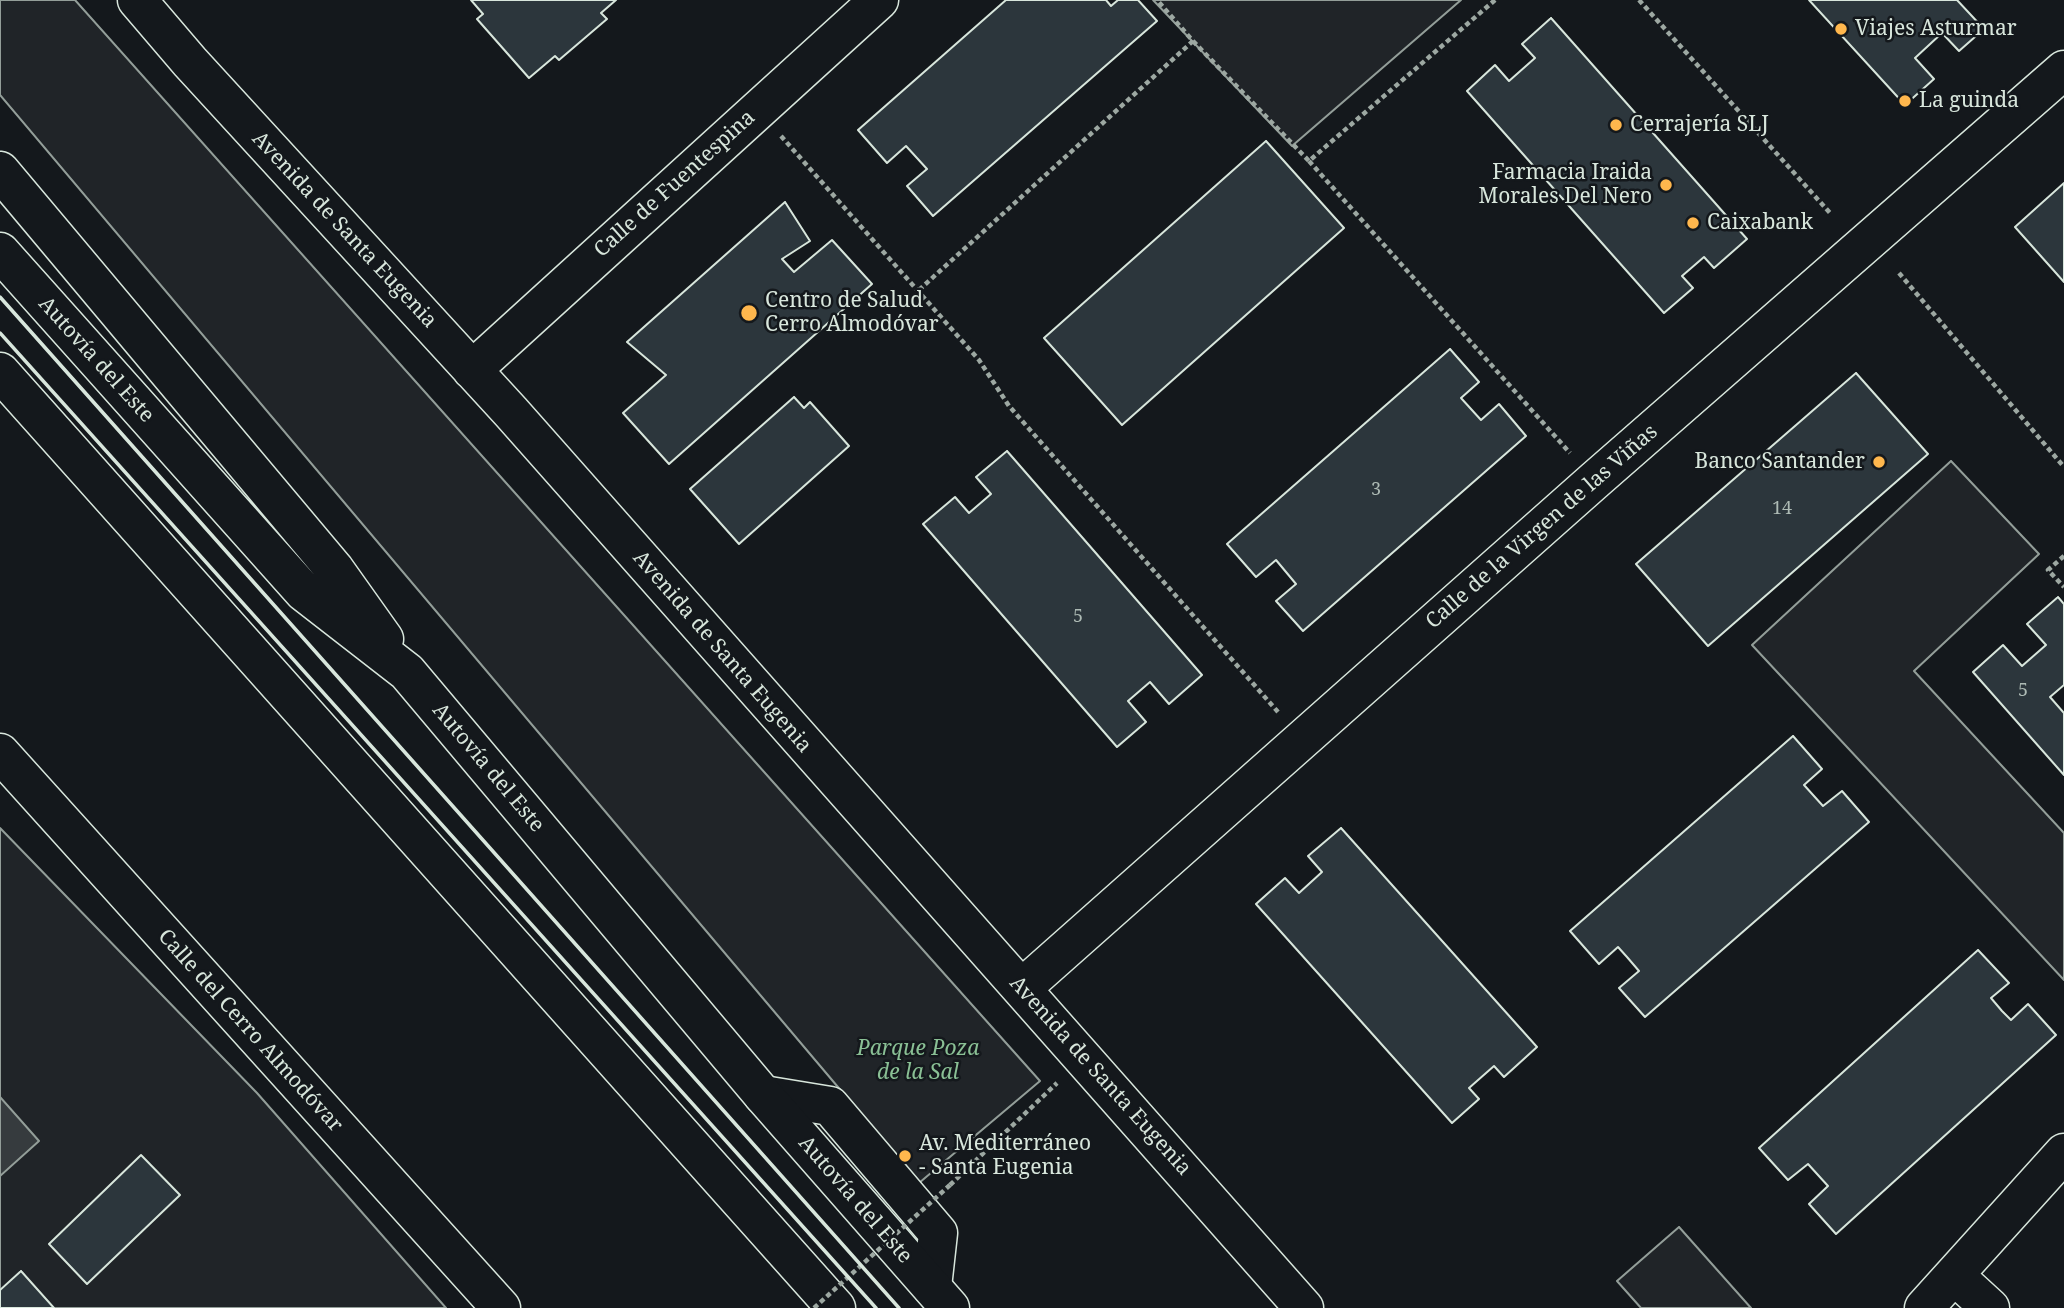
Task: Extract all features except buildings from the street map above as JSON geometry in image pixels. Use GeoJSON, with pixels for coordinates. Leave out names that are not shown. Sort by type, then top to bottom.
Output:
{"type":"FeatureCollection","features":[{"type":"Feature","properties":{"kind":"main road","name":"Avenida de Santa Eugenia"},"geometry":{"type":"LineString","coordinates":[[137,0],[190,62],[472,370],[1304,1308]]}},
{"type":"Feature","properties":{"kind":"main road","name":"Calle de Fuentespina"},"geometry":{"type":"LineString","coordinates":[[472,370],[879,0]]}},
{"type":"Feature","properties":{"kind":"main road","name":"Calle de la Virgen de las Viñas"},"geometry":{"type":"LineString","coordinates":[[1022,988],[1595,480],[2064,70]]}},
{"type":"Feature","properties":{"kind":"main road"},"geometry":{"type":"LineString","coordinates":[[0,171],[335,570],[407,672]]}},
{"type":"Feature","properties":{"kind":"main road","name":"Autovía del Este"},"geometry":{"type":"LineString","coordinates":[[0,252],[304,592],[407,672],[763,1095],[941,1297]]}},
{"type":"Feature","properties":{"kind":"main road"},"geometry":{"type":"LineString","coordinates":[[0,372],[836,1308]]}},
{"type":"Feature","properties":{"kind":"main road","name":"Calle del Cerro Almodóvar"},"geometry":{"type":"LineString","coordinates":[[0,753],[501,1308]]}},
{"type":"Feature","properties":{"kind":"main road"},"geometry":{"type":"LineString","coordinates":[[1924,1308],[2064,1153]]}},
{"type":"Feature","properties":{"kind":"main road"},"geometry":{"type":"LineString","coordinates":[[1954,1275],[1990,1308]]}},
{"type":"Feature","properties":{"kind":"path"},"geometry":{"type":"LineString","coordinates":[[1157,0],[1309,161],[1595,480]]}},
{"type":"Feature","properties":{"kind":"path"},"geometry":{"type":"LineString","coordinates":[[1309,161],[1495,0]]}},
{"type":"Feature","properties":{"kind":"path"},"geometry":{"type":"LineString","coordinates":[[1639,0],[1830,213]]}},
{"type":"Feature","properties":{"kind":"path"},"geometry":{"type":"LineString","coordinates":[[919,290],[1193,41]]}},
{"type":"Feature","properties":{"kind":"path"},"geometry":{"type":"LineString","coordinates":[[757,109],[919,290],[979,360],[1009,406],[1285,719]]}},
{"type":"Feature","properties":{"kind":"path"},"geometry":{"type":"LineString","coordinates":[[1899,273],[2064,467]]}},
{"type":"Feature","properties":{"kind":"path"},"geometry":{"type":"LineString","coordinates":[[2064,556],[2048,570],[2064,587]]}},
{"type":"Feature","properties":{"kind":"path"},"geometry":{"type":"LineString","coordinates":[[814,1308],[950,1185],[1083,1058]]}},
{"type":"Feature","properties":{"kind":"green space","name":"Parque Poza de la Sal"},"geometry":{"type":"Polygon","coordinates":[[[0,0],[75,0],[1040,1081],[919,1183],[0,95],[0,0]]]}},
{"type":"Feature","properties":{"kind":"green space"},"geometry":{"type":"Polygon","coordinates":[[[1153,0],[1461,0],[1292,146],[1153,0]]]}},
{"type":"Feature","properties":{"kind":"green space"},"geometry":{"type":"Polygon","coordinates":[[[1951,461],[2039,554],[1914,671],[2064,833],[2064,980],[1752,645],[1951,461]]]}},
{"type":"Feature","properties":{"kind":"green space"},"geometry":{"type":"Polygon","coordinates":[[[0,828],[257,1093],[446,1308],[0,1308],[0,828]]]}},
{"type":"Feature","properties":{"kind":"green space"},"geometry":{"type":"Polygon","coordinates":[[[1679,1227],[1751,1308],[1641,1308],[1617,1281],[1679,1227]]]}},
{"type":"Feature","properties":{"kind":"shaded area"},"geometry":{"type":"Polygon","coordinates":[[[0,1097],[39,1141],[0,1176],[0,1097]]]}},
{"type":"Feature","properties":{"kind":"wall"},"geometry":{"type":"LineString","coordinates":[[0,297],[899,1308]]}},
{"type":"Feature","properties":{"kind":"wall"},"geometry":{"type":"LineString","coordinates":[[0,333],[876,1308]]}},
{"type":"Feature","properties":{"kind":"place","name":"Viajes Asturmar"},"geometry":{"type":"Point","coordinates":[1841,29]}},
{"type":"Feature","properties":{"kind":"place","name":"La guinda"},"geometry":{"type":"Point","coordinates":[1905,101]}},
{"type":"Feature","properties":{"kind":"place","name":"Cerrajería SLJ"},"geometry":{"type":"Point","coordinates":[1616,125]}},
{"type":"Feature","properties":{"kind":"place","name":"Farmacia Iraida Morales Del Nero"},"geometry":{"type":"Point","coordinates":[1666,185]}},
{"type":"Feature","properties":{"kind":"place","name":"Caixabank"},"geometry":{"type":"Point","coordinates":[1693,223]}},
{"type":"Feature","properties":{"kind":"place","name":"Centro de Salud Cerro Almodóvar"},"geometry":{"type":"Point","coordinates":[749,313]}},
{"type":"Feature","properties":{"kind":"place","name":"Banco Santander"},"geometry":{"type":"Point","coordinates":[1879,462]}},
{"type":"Feature","properties":{"kind":"place","name":"Av. Mediterráneo - Santa Eugenia"},"geometry":{"type":"Point","coordinates":[905,1156]}}]}
